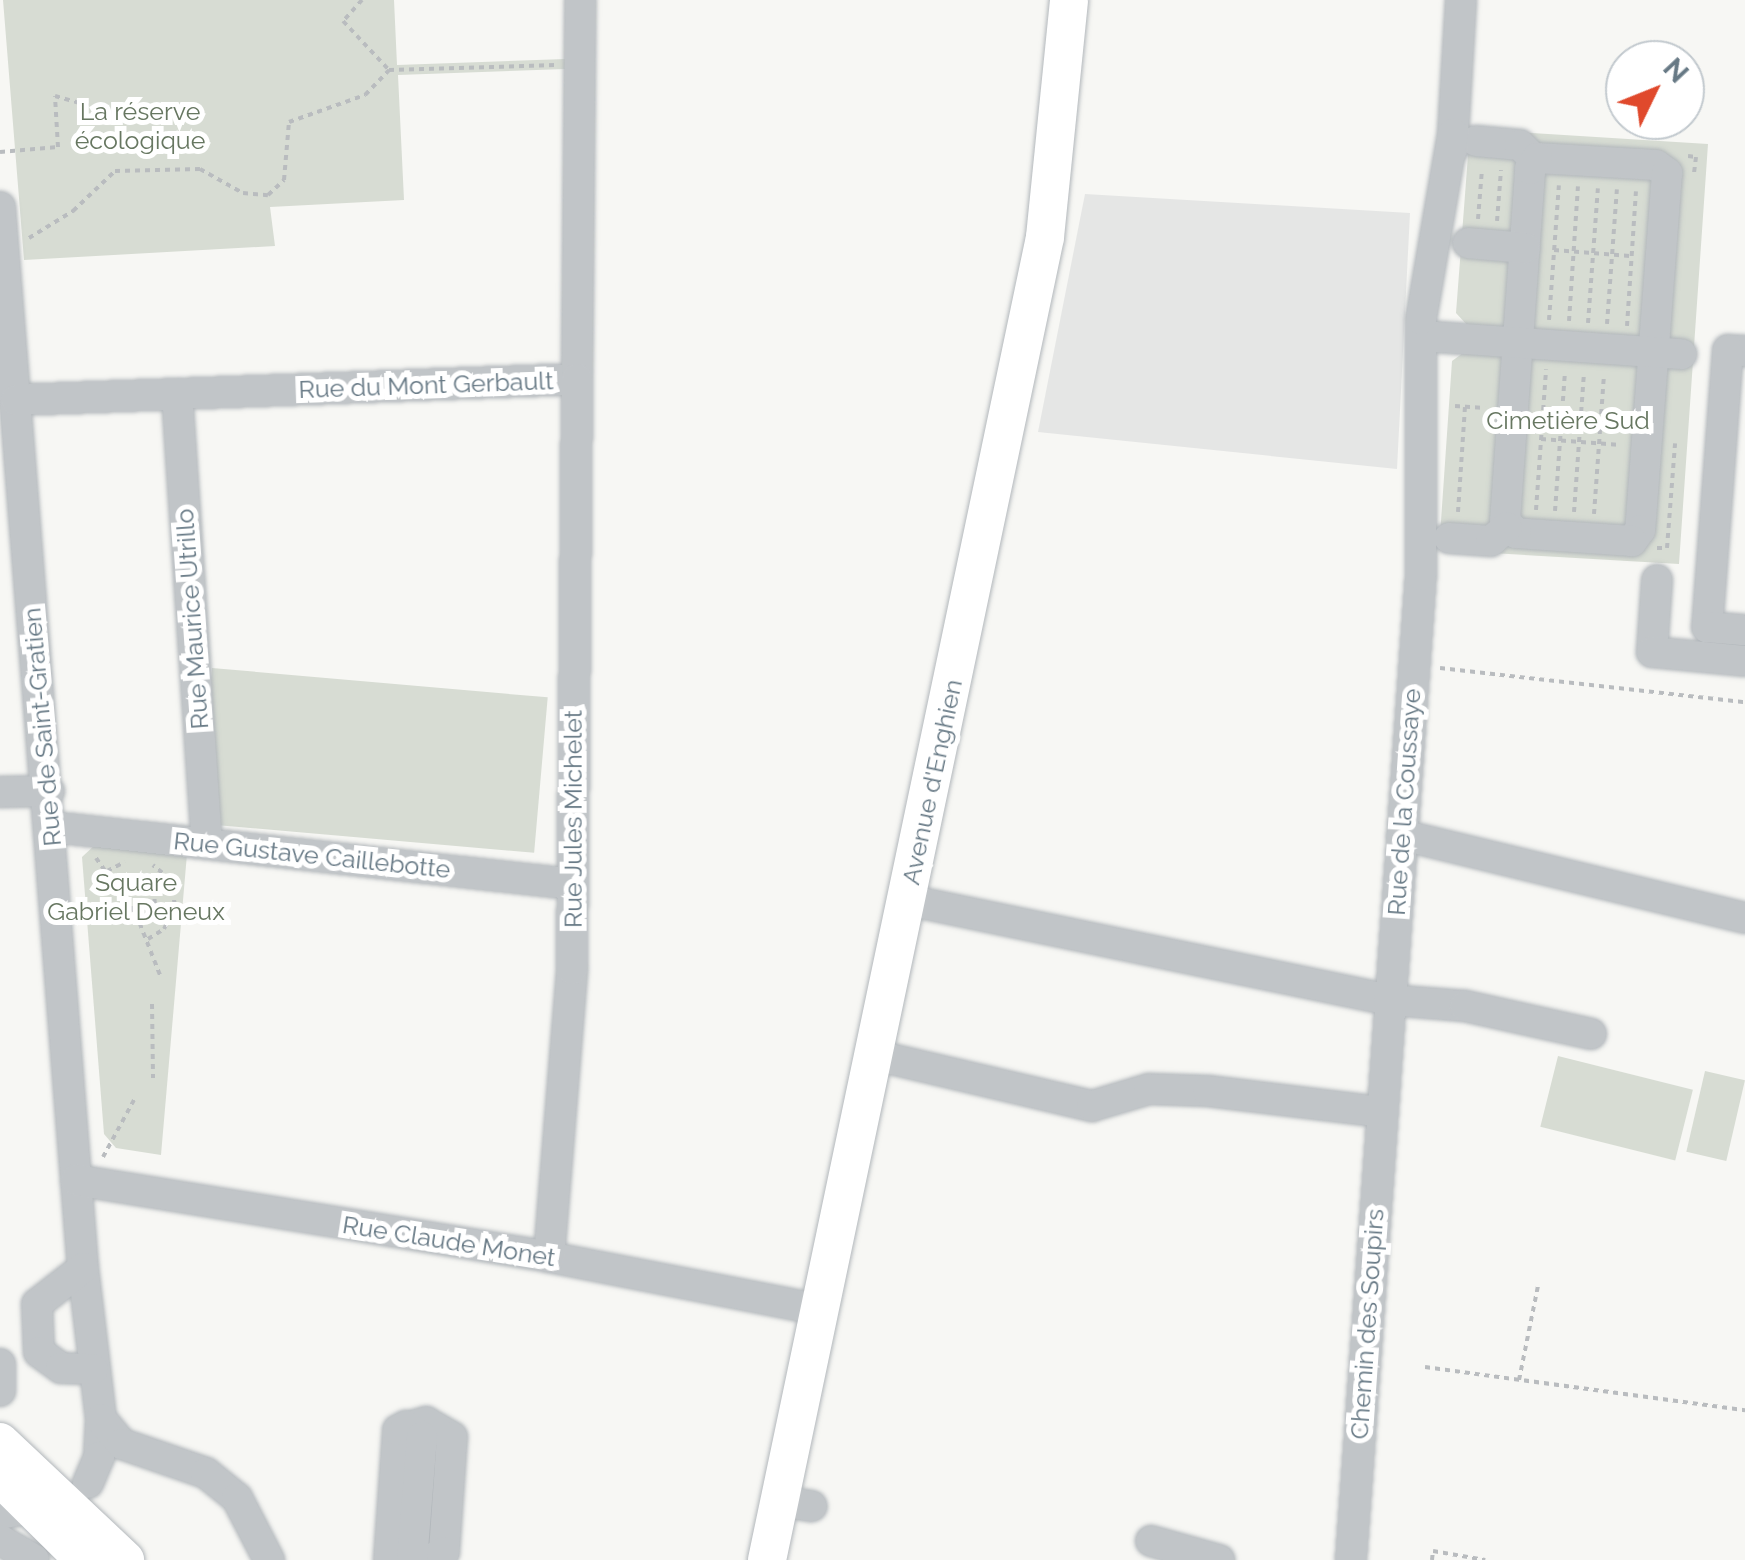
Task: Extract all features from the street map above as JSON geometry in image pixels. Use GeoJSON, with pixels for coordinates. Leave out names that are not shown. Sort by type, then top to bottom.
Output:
{"type":"FeatureCollection","features":[{"type":"Feature","properties":{"kind":"main road","name":"Avenue d'Enghien"},"geometry":{"type":"LineString","coordinates":[[767,1560],[796,1504],[822,1310],[1045,237],[1069,0]]}},
{"type":"Feature","properties":{"kind":"main road"},"geometry":{"type":"LineString","coordinates":[[0,1442],[31,1523],[126,1560]]}},
{"type":"Feature","properties":{"kind":"main road"},"geometry":{"type":"LineString","coordinates":[[0,1478],[31,1523],[84,1560]]}},
{"type":"Feature","properties":{"kind":"street","name":"Rue du Mont Gerbault"},"geometry":{"type":"LineString","coordinates":[[16,400],[577,380],[580,0]]}},
{"type":"Feature","properties":{"kind":"street","name":"Rue de la Coussaye"},"geometry":{"type":"LineString","coordinates":[[1419,516],[1437,431],[1436,337],[1450,249],[1479,140],[1462,0]]}},
{"type":"Feature","properties":{"kind":"street"},"geometry":{"type":"LineString","coordinates":[[1479,140],[1520,145],[1534,159],[1662,167],[1660,258],[1668,353],[1646,447],[1636,538],[1516,533],[1507,527]]}},
{"type":"Feature","properties":{"kind":"street","name":"Rue de la Coussaye"},"geometry":{"type":"LineString","coordinates":[[1382,1100],[1415,665],[1421,319],[1479,140]]}},
{"type":"Feature","properties":{"kind":"street"},"geometry":{"type":"LineString","coordinates":[[1453,538],[1491,542],[1507,527],[1518,343],[1491,245],[1534,159]]}},
{"type":"Feature","properties":{"kind":"street","name":"Rue de Saint-Gratien"},"geometry":{"type":"LineString","coordinates":[[0,207],[16,400],[12,521],[49,791],[87,1181],[83,1268],[101,1419],[99,1457],[31,1523]]}},
{"type":"Feature","properties":{"kind":"street"},"geometry":{"type":"LineString","coordinates":[[1436,337],[1668,353]]}},
{"type":"Feature","properties":{"kind":"street"},"geometry":{"type":"LineString","coordinates":[[1745,351],[1728,350],[1707,627],[1745,630]]}},
{"type":"Feature","properties":{"kind":"street","name":"Rue Jules Michelet"},"geometry":{"type":"LineString","coordinates":[[548,1257],[572,969],[577,380]]}},
{"type":"Feature","properties":{"kind":"street","name":"Rue Maurice Utrillo"},"geometry":{"type":"LineString","coordinates":[[178,394],[206,844]]}},
{"type":"Feature","properties":{"kind":"street"},"geometry":{"type":"LineString","coordinates":[[1657,580],[1652,652],[1745,661]]}},
{"type":"Feature","properties":{"kind":"street"},"geometry":{"type":"LineString","coordinates":[[0,792],[49,791]]}},
{"type":"Feature","properties":{"kind":"street","name":"Rue Gustave Caillebotte"},"geometry":{"type":"LineString","coordinates":[[52,828],[572,884]]}},
{"type":"Feature","properties":{"kind":"street"},"geometry":{"type":"LineString","coordinates":[[1402,834],[1745,918]]}},
{"type":"Feature","properties":{"kind":"street"},"geometry":{"type":"LineString","coordinates":[[907,900],[1389,1000],[1465,1006],[1591,1034]]}},
{"type":"Feature","properties":{"kind":"street"},"geometry":{"type":"LineString","coordinates":[[874,1054],[1092,1106],[1149,1090],[1382,1100]]}},
{"type":"Feature","properties":{"kind":"street","name":"Chemin des Soupirs"},"geometry":{"type":"LineString","coordinates":[[1351,1560],[1382,1100]]}},
{"type":"Feature","properties":{"kind":"street","name":"Rue Claude Monet"},"geometry":{"type":"LineString","coordinates":[[87,1181],[548,1257],[822,1310]]}},
{"type":"Feature","properties":{"kind":"street"},"geometry":{"type":"LineString","coordinates":[[83,1268],[38,1304],[39,1352],[61,1368],[93,1368]]}},
{"type":"Feature","properties":{"kind":"street"},"geometry":{"type":"LineString","coordinates":[[0,1364],[0,1391]]}},
{"type":"Feature","properties":{"kind":"street"},"geometry":{"type":"LineString","coordinates":[[101,1419],[140,1454],[206,1474],[236,1498],[269,1560]]}},
{"type":"Feature","properties":{"kind":"street"},"geometry":{"type":"LineString","coordinates":[[389,1560],[398,1430],[426,1422],[452,1437],[444,1552],[430,1560]]}},
{"type":"Feature","properties":{"kind":"street"},"geometry":{"type":"LineString","coordinates":[[412,1426],[422,1437],[412,1560]]}},
{"type":"Feature","properties":{"kind":"street"},"geometry":{"type":"LineString","coordinates":[[31,1523],[140,1454]]}},
{"type":"Feature","properties":{"kind":"street"},"geometry":{"type":"LineString","coordinates":[[1150,1540],[1219,1560]]}},
{"type":"Feature","properties":{"kind":"path"},"geometry":{"type":"LineString","coordinates":[[362,0],[342,21],[389,70]]}},
{"type":"Feature","properties":{"kind":"path"},"geometry":{"type":"LineString","coordinates":[[4,254],[72,211],[115,171],[200,169],[243,193],[268,195],[284,180],[289,122],[365,95],[389,70],[579,64]]}},
{"type":"Feature","properties":{"kind":"path"},"geometry":{"type":"LineString","coordinates":[[0,152],[58,147],[55,96],[89,106]]}},
{"type":"Feature","properties":{"kind":"path"},"geometry":{"type":"LineString","coordinates":[[1479,140],[1491,245]]}},
{"type":"Feature","properties":{"kind":"path"},"geometry":{"type":"LineString","coordinates":[[1479,140],[1491,245]]}},
{"type":"Feature","properties":{"kind":"path"},"geometry":{"type":"LineString","coordinates":[[1491,245],[1660,258]]}},
{"type":"Feature","properties":{"kind":"path"},"geometry":{"type":"LineString","coordinates":[[1455,406],[1486,408]]}},
{"type":"Feature","properties":{"kind":"path"},"geometry":{"type":"LineString","coordinates":[[1453,538],[1465,406]]}},
{"type":"Feature","properties":{"kind":"path"},"geometry":{"type":"LineString","coordinates":[[1511,437],[1646,447]]}},
{"type":"Feature","properties":{"kind":"path"},"geometry":{"type":"LineString","coordinates":[[1415,665],[1745,702]]}},
{"type":"Feature","properties":{"kind":"path"},"geometry":{"type":"LineString","coordinates":[[88,851],[120,889],[139,920],[160,975]]}},
{"type":"Feature","properties":{"kind":"path"},"geometry":{"type":"LineString","coordinates":[[107,872],[138,860],[170,879]]}},
{"type":"Feature","properties":{"kind":"path"},"geometry":{"type":"LineString","coordinates":[[154,889],[170,879]]}},
{"type":"Feature","properties":{"kind":"path"},"geometry":{"type":"LineString","coordinates":[[148,939],[172,918],[170,879]]}},
{"type":"Feature","properties":{"kind":"path"},"geometry":{"type":"LineString","coordinates":[[120,889],[137,880],[154,889]]}},
{"type":"Feature","properties":{"kind":"path"},"geometry":{"type":"LineString","coordinates":[[139,920],[155,908],[154,889]]}},
{"type":"Feature","properties":{"kind":"path"},"geometry":{"type":"LineString","coordinates":[[152,1004],[154,1078]]}},
{"type":"Feature","properties":{"kind":"path"},"geometry":{"type":"LineString","coordinates":[[87,1181],[134,1100]]}},
{"type":"Feature","properties":{"kind":"path"},"geometry":{"type":"LineString","coordinates":[[1519,1382],[1538,1286]]}},
{"type":"Feature","properties":{"kind":"path"},"geometry":{"type":"LineString","coordinates":[[1425,1368],[1745,1410]]}},
{"type":"Feature","properties":{"kind":"path"},"geometry":{"type":"LineString","coordinates":[[1432,1560],[1433,1552],[1485,1560]]}},
{"type":"Feature","properties":{"kind":"shaded area"},"geometry":{"type":"Polygon","coordinates":[[[1085,194],[1410,213],[1397,469],[1038,432],[1085,194]]]}},
{"type":"Feature","properties":{"kind":"green space","name":"La réserve écologique"},"geometry":{"type":"Polygon","coordinates":[[[3,0],[394,0],[397,65],[565,59],[565,69],[398,75],[404,200],[270,207],[275,246],[24,260],[3,0]]]}},
{"type":"Feature","properties":{"kind":"green space","name":"Cimetière Sud"},"geometry":{"type":"Polygon","coordinates":[[[1470,129],[1708,144],[1679,564],[1439,550],[1452,361],[1467,350],[1467,325],[1456,313],[1470,129]]]}},
{"type":"Feature","properties":{"kind":"green space"},"geometry":{"type":"Polygon","coordinates":[[[212,668],[548,697],[534,853],[198,823],[212,668]]]}},
{"type":"Feature","properties":{"kind":"green space","name":"Square Gabriel Deneux"},"geometry":{"type":"Polygon","coordinates":[[[97,843],[187,854],[161,1155],[116,1148],[104,1134],[82,857],[97,843]]]}},
{"type":"Feature","properties":{"kind":"green space"},"geometry":{"type":"Polygon","coordinates":[[[1558,1056],[1693,1090],[1675,1160],[1540,1127],[1558,1056]]]}},
{"type":"Feature","properties":{"kind":"green space"},"geometry":{"type":"Polygon","coordinates":[[[1705,1071],[1745,1080],[1726,1161],[1686,1152],[1705,1071]]]}}]}
